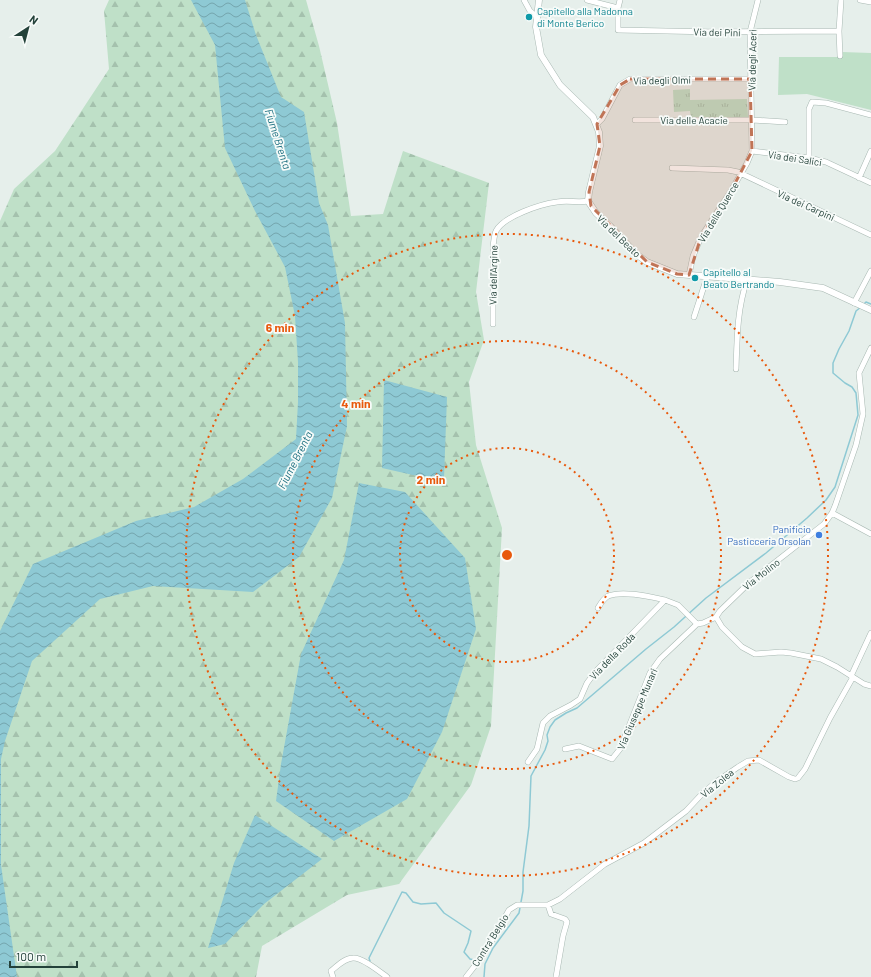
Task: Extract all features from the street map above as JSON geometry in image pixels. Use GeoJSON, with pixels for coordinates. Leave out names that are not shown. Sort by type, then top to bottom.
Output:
{"type":"FeatureCollection","features":[{"type":"Feature","properties":{"kind":"street"},"geometry":{"type":"LineString","coordinates":[[524,0],[530,11],[537,17]]}},
{"type":"Feature","properties":{"kind":"street"},"geometry":{"type":"LineString","coordinates":[[539,0],[536,35],[541,54],[560,85],[593,118],[599,132],[600,146],[588,201]]}},
{"type":"Feature","properties":{"kind":"street"},"geometry":{"type":"LineString","coordinates":[[587,0],[618,8]]}},
{"type":"Feature","properties":{"kind":"street","name":"Via dei Pini"},"geometry":{"type":"LineString","coordinates":[[620,0],[618,8],[618,30],[750,32],[839,31]]}},
{"type":"Feature","properties":{"kind":"street","name":"Via degli Aceri"},"geometry":{"type":"LineString","coordinates":[[752,151],[750,32],[758,0]]}},
{"type":"Feature","properties":{"kind":"street"},"geometry":{"type":"LineString","coordinates":[[840,56],[839,31],[841,0]]}},
{"type":"Feature","properties":{"kind":"street"},"geometry":{"type":"LineString","coordinates":[[860,0],[871,2]]}},
{"type":"Feature","properties":{"kind":"street","name":"Via degli Olmi"},"geometry":{"type":"LineString","coordinates":[[596,124],[602,119],[620,85],[630,79],[750,79]]}},
{"type":"Feature","properties":{"kind":"street"},"geometry":{"type":"LineString","coordinates":[[809,158],[809,109],[812,102],[826,103],[871,115]]}},
{"type":"Feature","properties":{"kind":"street","name":"Via delle Acacie"},"geometry":{"type":"LineString","coordinates":[[635,120],[752,120]]}},
{"type":"Feature","properties":{"kind":"street"},"geometry":{"type":"LineString","coordinates":[[752,120],[785,122]]}},
{"type":"Feature","properties":{"kind":"street","name":"Via dei Salici"},"geometry":{"type":"LineString","coordinates":[[752,151],[809,158],[826,162],[871,183]]}},
{"type":"Feature","properties":{"kind":"street","name":"Via delle Querce"},"geometry":{"type":"LineString","coordinates":[[689,275],[701,237],[731,191],[752,151]]}},
{"type":"Feature","properties":{"kind":"street"},"geometry":{"type":"LineString","coordinates":[[859,178],[871,151]]}},
{"type":"Feature","properties":{"kind":"street","name":"Via dei Carpini"},"geometry":{"type":"LineString","coordinates":[[672,168],[728,170],[740,174],[871,235]]}},
{"type":"Feature","properties":{"kind":"street","name":"Via del Beato"},"geometry":{"type":"LineString","coordinates":[[588,201],[596,213],[636,254],[647,262],[677,274],[780,282],[823,288],[868,309]]}},
{"type":"Feature","properties":{"kind":"street","name":"Via dell'Argine"},"geometry":{"type":"LineString","coordinates":[[493,324],[493,246],[497,229],[510,219],[544,205],[558,202],[588,201]]}},
{"type":"Feature","properties":{"kind":"street"},"geometry":{"type":"LineString","coordinates":[[856,304],[871,271]]}},
{"type":"Feature","properties":{"kind":"street"},"geometry":{"type":"LineString","coordinates":[[694,317],[707,277]]}},
{"type":"Feature","properties":{"kind":"street"},"geometry":{"type":"LineString","coordinates":[[736,370],[739,316],[746,280]]}},
{"type":"Feature","properties":{"kind":"street","name":"Via Molino"},"geometry":{"type":"LineString","coordinates":[[716,617],[738,593],[824,524],[832,513],[856,445],[863,414],[858,373],[871,348]]}},
{"type":"Feature","properties":{"kind":"street"},"geometry":{"type":"LineString","coordinates":[[832,513],[871,534]]}},
{"type":"Feature","properties":{"kind":"street"},"geometry":{"type":"LineString","coordinates":[[598,608],[602,601],[609,596],[636,594],[665,600],[678,605],[697,624],[716,617],[722,627],[742,647],[755,654],[781,652],[806,655],[821,659],[864,684],[871,686]]}},
{"type":"Feature","properties":{"kind":"street","name":"Via della Roda"},"geometry":{"type":"LineString","coordinates":[[528,762],[537,749],[543,723],[550,716],[580,699],[587,683],[596,671],[665,600]]}},
{"type":"Feature","properties":{"kind":"street","name":"Via Giuseppe Munari"},"geometry":{"type":"LineString","coordinates":[[565,750],[579,746],[612,759],[620,749],[650,673],[660,659],[697,624]]}},
{"type":"Feature","properties":{"kind":"street"},"geometry":{"type":"LineString","coordinates":[[852,677],[871,633]]}},
{"type":"Feature","properties":{"kind":"street","name":"Via Zolea"},"geometry":{"type":"LineString","coordinates":[[548,905],[560,899],[605,864],[644,843],[686,811],[716,782],[748,760],[758,760],[789,777],[795,779],[798,778],[805,769],[852,677]]}},
{"type":"Feature","properties":{"kind":"street","name":"Contra' Belgio"},"geometry":{"type":"LineString","coordinates":[[466,977],[484,954],[509,910],[517,905],[548,905]]}},
{"type":"Feature","properties":{"kind":"street"},"geometry":{"type":"LineString","coordinates":[[548,905],[551,914],[565,919],[567,922],[556,977]]}},
{"type":"Feature","properties":{"kind":"street"},"geometry":{"type":"LineString","coordinates":[[333,977],[331,971],[338,965],[354,958],[361,960],[387,977]]}},
{"type":"Feature","properties":{"kind":"highlighted area"},"geometry":{"type":"Polygon","coordinates":[[[630,79],[750,79],[752,151],[731,191],[701,237],[689,275],[677,274],[647,262],[591,206],[589,192],[600,146],[597,124],[620,85],[630,79]]]}},
{"type":"Feature","properties":{"kind":"green space"},"geometry":{"type":"Polygon","coordinates":[[[109,0],[306,0],[319,46],[337,123],[351,216],[383,214],[403,151],[489,183],[476,292],[484,340],[469,382],[476,445],[502,528],[491,726],[471,785],[399,884],[347,895],[262,946],[256,977],[0,977],[0,221],[14,189],[55,151],[109,69],[104,11],[109,0]]]}},
{"type":"Feature","properties":{"kind":"green space"},"geometry":{"type":"Polygon","coordinates":[[[842,52],[871,53],[871,110],[807,94],[778,95],[779,57],[841,57],[842,52]]]}},
{"type":"Feature","properties":{"kind":"green space"},"geometry":{"type":"Polygon","coordinates":[[[690,89],[690,100],[747,99],[748,117],[691,118],[690,111],[674,112],[673,90],[690,89]]]}},
{"type":"Feature","properties":{"kind":"water","name":"Fiume Brenta"},"geometry":{"type":"Polygon","coordinates":[[[191,0],[245,0],[256,35],[281,97],[304,112],[319,203],[328,225],[345,323],[347,426],[332,498],[299,557],[253,592],[153,586],[100,599],[32,661],[5,741],[1,759],[1,865],[17,977],[0,977],[0,631],[33,564],[136,521],[194,507],[243,479],[296,439],[298,362],[295,316],[285,267],[255,211],[225,148],[215,45],[191,0]]]}},
{"type":"Feature","properties":{"kind":"water"},"geometry":{"type":"Polygon","coordinates":[[[384,380],[447,397],[444,478],[413,475],[382,468],[384,380]]]}},
{"type":"Feature","properties":{"kind":"water"},"geometry":{"type":"Polygon","coordinates":[[[359,483],[405,492],[465,558],[476,629],[442,732],[407,799],[334,841],[276,801],[281,764],[301,654],[344,560],[359,483]]]}},
{"type":"Feature","properties":{"kind":"water"},"geometry":{"type":"Polygon","coordinates":[[[255,815],[322,859],[264,904],[225,944],[208,948],[234,863],[255,815]]]}},
{"type":"Feature","properties":{"kind":"waterway"},"geometry":{"type":"LineString","coordinates":[[863,305],[866,302],[871,304]]}},
{"type":"Feature","properties":{"kind":"waterway"},"geometry":{"type":"LineString","coordinates":[[484,977],[485,964],[493,948],[519,913],[523,891],[523,872],[529,826],[531,776],[545,750],[548,741],[547,735],[555,720],[577,708],[674,627],[706,598],[766,553],[826,500],[835,487],[858,415],[856,393],[852,387],[833,373],[833,363],[849,331],[856,311],[861,307]]}},
{"type":"Feature","properties":{"kind":"waterway"},"geometry":{"type":"LineString","coordinates":[[370,961],[369,958],[402,892],[406,893],[413,902],[421,904],[436,903],[444,913],[471,931],[464,952],[470,959],[474,960]]}},
{"type":"Feature","properties":{"kind":"place","name":"Capitello alla Madonna di Monte Berico"},"geometry":{"type":"Point","coordinates":[529,17]}},
{"type":"Feature","properties":{"kind":"place","name":"Capitello al Beato Bertrando"},"geometry":{"type":"Point","coordinates":[695,278]}},
{"type":"Feature","properties":{"kind":"place","name":"Panificio Pasticceria Orsolan"},"geometry":{"type":"Point","coordinates":[819,535]}}]}
